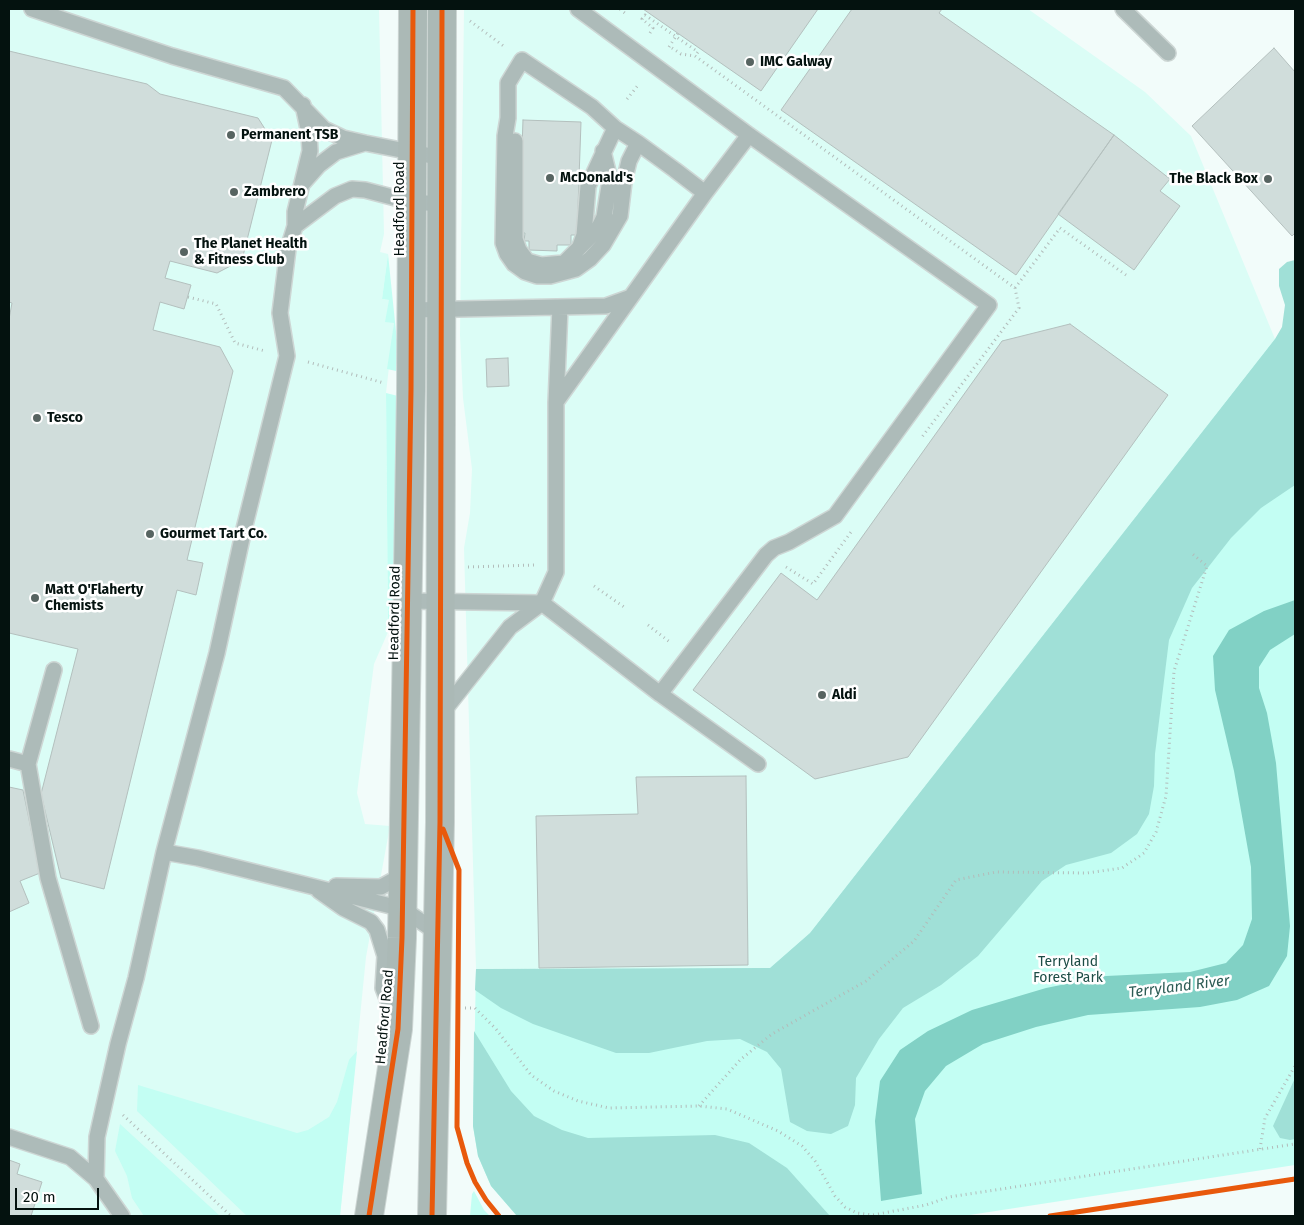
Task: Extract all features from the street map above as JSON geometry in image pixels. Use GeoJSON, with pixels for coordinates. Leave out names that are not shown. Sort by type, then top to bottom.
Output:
{"type":"FeatureCollection","features":[{"type":"Feature","properties":{"kind":"main road","name":"Headford Road"},"geometry":{"type":"LineString","coordinates":[[369,1216],[398,1029],[403,874],[411,390],[413,9]]}},
{"type":"Feature","properties":{"kind":"main road"},"geometry":{"type":"LineString","coordinates":[[432,1216],[439,934],[441,714],[442,9]]}},
{"type":"Feature","properties":{"kind":"lane"},"geometry":{"type":"LineString","coordinates":[[32,9],[172,56],[284,88],[303,105],[324,129],[343,138],[365,144],[442,158]]}},
{"type":"Feature","properties":{"kind":"lane"},"geometry":{"type":"LineString","coordinates":[[578,9],[749,135],[989,305],[835,516],[774,548],[766,555],[660,694]]}},
{"type":"Feature","properties":{"kind":"lane"},"geometry":{"type":"LineString","coordinates":[[1123,9],[1168,53]]}},
{"type":"Feature","properties":{"kind":"lane"},"geometry":{"type":"LineString","coordinates":[[638,143],[629,162],[624,182],[620,216],[603,245],[576,268],[550,276],[537,276],[525,272],[514,264],[506,254],[503,243],[505,136],[508,118],[508,84],[522,60],[592,107],[615,128],[638,143],[705,192]]}},
{"type":"Feature","properties":{"kind":"lane"},"geometry":{"type":"LineString","coordinates":[[96,1179],[97,1137],[164,852],[217,654],[244,529],[287,356],[280,313],[288,249],[295,226],[295,212],[310,151],[303,105]]}},
{"type":"Feature","properties":{"kind":"lane"},"geometry":{"type":"LineString","coordinates":[[508,118],[515,135],[515,239],[519,250],[527,261],[541,265],[564,263],[598,229],[608,203],[610,180],[603,151]]}},
{"type":"Feature","properties":{"kind":"lane"},"geometry":{"type":"LineString","coordinates":[[579,250],[584,235],[588,186],[615,128]]}},
{"type":"Feature","properties":{"kind":"lane"},"geometry":{"type":"LineString","coordinates":[[556,403],[705,192],[749,135]]}},
{"type":"Feature","properties":{"kind":"lane"},"geometry":{"type":"LineString","coordinates":[[302,184],[319,165],[336,152],[365,144]]}},
{"type":"Feature","properties":{"kind":"lane"},"geometry":{"type":"LineString","coordinates":[[295,226],[335,196],[352,189],[366,190],[412,202],[442,204]]}},
{"type":"Feature","properties":{"kind":"lane"},"geometry":{"type":"LineString","coordinates":[[411,310],[606,306],[630,297]]}},
{"type":"Feature","properties":{"kind":"lane"},"geometry":{"type":"LineString","coordinates":[[441,714],[510,627],[542,603],[556,572],[556,403],[560,307]]}},
{"type":"Feature","properties":{"kind":"lane"},"geometry":{"type":"LineString","coordinates":[[407,601],[542,603],[660,694],[758,764]]}},
{"type":"Feature","properties":{"kind":"lane"},"geometry":{"type":"LineString","coordinates":[[54,670],[28,764],[48,878],[91,1026]]}},
{"type":"Feature","properties":{"kind":"lane"},"geometry":{"type":"LineString","coordinates":[[9,759],[28,764]]}},
{"type":"Feature","properties":{"kind":"lane"},"geometry":{"type":"LineString","coordinates":[[164,852],[198,858],[312,885],[402,909],[439,934]]}},
{"type":"Feature","properties":{"kind":"lane"},"geometry":{"type":"LineString","coordinates":[[312,885],[381,887],[403,874]]}},
{"type":"Feature","properties":{"kind":"lane"},"geometry":{"type":"LineString","coordinates":[[312,885],[343,908],[371,922],[377,930],[385,956],[383,988],[398,1029]]}},
{"type":"Feature","properties":{"kind":"lane"},"geometry":{"type":"LineString","coordinates":[[9,1137],[70,1157],[96,1179],[122,1216]]}},
{"type":"Feature","properties":{"kind":"path"},"geometry":{"type":"LineString","coordinates":[[620,9],[631,20]]}},
{"type":"Feature","properties":{"kind":"path"},"geometry":{"type":"LineString","coordinates":[[469,14],[469,20],[522,60]]}},
{"type":"Feature","properties":{"kind":"path"},"geometry":{"type":"LineString","coordinates":[[650,33],[653,28],[642,20],[645,15],[677,35],[698,52],[695,56]]}},
{"type":"Feature","properties":{"kind":"path"},"geometry":{"type":"LineString","coordinates":[[644,29],[656,38]]}},
{"type":"Feature","properties":{"kind":"path"},"geometry":{"type":"LineString","coordinates":[[669,47],[677,35]]}},
{"type":"Feature","properties":{"kind":"path"},"geometry":{"type":"LineString","coordinates":[[663,42],[681,54],[695,56],[1014,288],[1019,308],[919,442]]}},
{"type":"Feature","properties":{"kind":"path"},"geometry":{"type":"LineString","coordinates":[[626,99],[639,84]]}},
{"type":"Feature","properties":{"kind":"path"},"geometry":{"type":"LineString","coordinates":[[1014,288],[1060,228],[1126,275]]}},
{"type":"Feature","properties":{"kind":"path"},"geometry":{"type":"LineString","coordinates":[[188,297],[216,304],[235,343],[273,353]]}},
{"type":"Feature","properties":{"kind":"path"},"geometry":{"type":"LineString","coordinates":[[303,361],[411,390]]}},
{"type":"Feature","properties":{"kind":"path"},"geometry":{"type":"LineString","coordinates":[[784,565],[813,584],[854,529]]}},
{"type":"Feature","properties":{"kind":"path"},"geometry":{"type":"LineString","coordinates":[[699,1106],[740,1060],[772,1034],[866,981],[914,941],[956,880],[996,872],[1096,872],[1122,868],[1144,853],[1156,832],[1166,796],[1174,671],[1207,566],[1190,552]]}},
{"type":"Feature","properties":{"kind":"path"},"geometry":{"type":"LineString","coordinates":[[440,568],[538,565]]}},
{"type":"Feature","properties":{"kind":"path"},"geometry":{"type":"LineString","coordinates":[[594,586],[624,607]]}},
{"type":"Feature","properties":{"kind":"path"},"geometry":{"type":"LineString","coordinates":[[648,625],[678,648]]}},
{"type":"Feature","properties":{"kind":"path"},"geometry":{"type":"LineString","coordinates":[[465,1008],[476,1008],[496,1029],[531,1075],[554,1091],[578,1101],[609,1108],[699,1106],[727,1109],[754,1120],[802,1146],[815,1160],[835,1196],[845,1207],[857,1213],[873,1215],[926,1205],[950,1197],[1295,1144]]}},
{"type":"Feature","properties":{"kind":"path"},"geometry":{"type":"LineString","coordinates":[[1260,1150],[1265,1118],[1295,1066]]}},
{"type":"Feature","properties":{"kind":"path"},"geometry":{"type":"LineString","coordinates":[[106,1099],[231,1216]]}},
{"type":"Feature","properties":{"kind":"shaded area"},"geometry":{"type":"Polygon","coordinates":[[[9,9],[379,9],[384,234],[380,252],[388,254],[382,299],[389,300],[394,323],[386,393],[388,632],[374,664],[357,793],[365,824],[390,826],[366,957],[340,1216],[9,1216],[9,9]]]}},
{"type":"Feature","properties":{"kind":"shaded area"},"geometry":{"type":"Polygon","coordinates":[[[464,9],[1028,9],[1145,92],[1191,136],[1275,339],[810,933],[770,968],[476,969],[464,548],[470,513],[472,469],[463,398],[460,335],[464,9]]]}},
{"type":"Feature","properties":{"kind":"shaded area"},"geometry":{"type":"Polygon","coordinates":[[[1295,260],[1295,485],[1261,508],[1231,538],[1192,588],[1169,640],[1155,754],[1154,786],[1149,814],[1137,834],[1111,853],[1066,865],[1042,881],[978,956],[941,985],[903,1008],[879,1039],[856,1078],[855,1105],[848,1126],[831,1134],[807,1131],[790,1122],[781,1069],[767,1052],[740,1039],[707,1041],[649,1053],[616,1053],[533,1024],[501,1008],[475,990],[476,969],[770,968],[810,933],[1275,339],[1282,327],[1285,305],[1279,286],[1279,269],[1287,262],[1295,260]]]}},
{"type":"Feature","properties":{"kind":"shaded area"},"geometry":{"type":"Polygon","coordinates":[[[474,1031],[511,1091],[534,1116],[562,1130],[588,1138],[715,1135],[749,1143],[787,1168],[830,1216],[517,1216],[491,1186],[478,1156],[473,1126],[474,1031]]]}},
{"type":"Feature","properties":{"kind":"shaded area"},"geometry":{"type":"Polygon","coordinates":[[[1295,1078],[1295,1139],[1290,1140],[1280,1138],[1273,1126],[1295,1078]]]}},
{"type":"Feature","properties":{"kind":"green space"},"geometry":{"type":"Polygon","coordinates":[[[388,254],[398,351],[396,371],[387,369],[394,323],[385,322],[389,300],[382,299],[388,254]]]}},
{"type":"Feature","properties":{"kind":"green space","name":"Terryland Forest Park"},"geometry":{"type":"Polygon","coordinates":[[[1275,339],[1295,351],[1295,1165],[963,1216],[517,1216],[491,1186],[478,1156],[473,1126],[476,969],[770,968],[810,933],[1275,339]]]}},
{"type":"Feature","properties":{"kind":"green space"},"geometry":{"type":"Polygon","coordinates":[[[386,393],[398,396],[393,629],[388,632],[386,393]]]}},
{"type":"Feature","properties":{"kind":"green space"},"geometry":{"type":"Polygon","coordinates":[[[357,1051],[340,1216],[247,1216],[137,1111],[138,1085],[297,1133],[308,1130],[329,1117],[337,1102],[349,1060],[357,1051]]]}},
{"type":"Feature","properties":{"kind":"green space"},"geometry":{"type":"Polygon","coordinates":[[[120,1124],[220,1216],[144,1216],[132,1198],[127,1176],[115,1151],[120,1124]]]}},
{"type":"Feature","properties":{"kind":"green space"},"geometry":{"type":"Polygon","coordinates":[[[474,1191],[484,1210],[490,1216],[470,1216],[472,1194],[474,1191]]]}},
{"type":"Feature","properties":{"kind":"water","name":"Terryland River"},"geometry":{"type":"Polygon","coordinates":[[[1295,600],[1295,634],[1270,650],[1259,667],[1259,688],[1267,713],[1276,763],[1290,926],[1287,956],[1269,986],[1237,1000],[1200,1007],[1088,1015],[1036,1027],[983,1044],[946,1066],[925,1091],[915,1119],[922,1194],[881,1201],[875,1121],[880,1081],[900,1050],[928,1031],[972,1010],[1046,988],[1106,976],[1190,972],[1226,963],[1243,945],[1252,919],[1251,867],[1234,771],[1215,690],[1213,656],[1229,630],[1264,611],[1295,600]]]}},
{"type":"Feature","properties":{"kind":"building","name":"IMC Galway"},"geometry":{"type":"Polygon","coordinates":[[[643,9],[818,9],[761,91],[643,9]]]}},
{"type":"Feature","properties":{"kind":"building"},"geometry":{"type":"Polygon","coordinates":[[[852,9],[942,9],[939,13],[1114,135],[1016,275],[781,110],[852,9]]]}},
{"type":"Feature","properties":{"kind":"building","name":"The Black Box"},"geometry":{"type":"Polygon","coordinates":[[[1274,48],[1295,72],[1295,233],[1292,236],[1192,126],[1274,48]]]}},
{"type":"Feature","properties":{"kind":"building"},"geometry":{"type":"Polygon","coordinates":[[[9,51],[147,84],[160,94],[258,118],[272,140],[242,260],[217,273],[170,261],[165,278],[191,285],[184,309],[160,302],[153,330],[220,347],[233,371],[187,560],[203,563],[196,595],[177,590],[104,889],[61,878],[41,794],[78,649],[9,633],[9,319],[12,303],[9,302],[9,51]]]}},
{"type":"Feature","properties":{"kind":"building","name":"McDonald's"},"geometry":{"type":"Polygon","coordinates":[[[523,120],[581,122],[577,235],[571,235],[571,245],[557,245],[557,251],[529,250],[529,241],[524,241],[525,233],[519,233],[523,120]]]}},
{"type":"Feature","properties":{"kind":"building"},"geometry":{"type":"Polygon","coordinates":[[[1114,135],[1170,179],[1160,191],[1180,206],[1134,270],[1058,214],[1114,135]]]}},
{"type":"Feature","properties":{"kind":"building"},"geometry":{"type":"Polygon","coordinates":[[[1070,324],[1168,395],[908,757],[815,779],[693,690],[781,573],[817,600],[1002,341],[1070,324]]]}},
{"type":"Feature","properties":{"kind":"building"},"geometry":{"type":"Polygon","coordinates":[[[508,358],[509,386],[487,387],[486,359],[508,358]]]}},
{"type":"Feature","properties":{"kind":"building"},"geometry":{"type":"Polygon","coordinates":[[[746,776],[748,965],[539,968],[536,816],[638,814],[636,777],[746,776]]]}},
{"type":"Feature","properties":{"kind":"building"},"geometry":{"type":"Polygon","coordinates":[[[9,787],[23,790],[40,873],[20,881],[29,903],[9,912],[9,787]]]}},
{"type":"Feature","properties":{"kind":"building"},"geometry":{"type":"Polygon","coordinates":[[[9,1160],[20,1164],[17,1174],[42,1182],[31,1216],[9,1216],[9,1160]]]}},
{"type":"Feature","properties":{"kind":"cycle path"},"geometry":{"type":"LineString","coordinates":[[369,1216],[398,1029],[402,938],[411,390],[413,9]]}},
{"type":"Feature","properties":{"kind":"cycle path"},"geometry":{"type":"LineString","coordinates":[[432,1216],[440,822],[442,9]]}},
{"type":"Feature","properties":{"kind":"cycle path"},"geometry":{"type":"LineString","coordinates":[[443,829],[459,870],[457,1127],[467,1163],[475,1182],[499,1216]]}},
{"type":"Feature","properties":{"kind":"cycle path"},"geometry":{"type":"LineString","coordinates":[[1050,1216],[1295,1179]]}},
{"type":"Feature","properties":{"kind":"place","name":"IMC Galway"},"geometry":{"type":"Point","coordinates":[750,62]}},
{"type":"Feature","properties":{"kind":"place","name":"Permanent TSB"},"geometry":{"type":"Point","coordinates":[231,135]}},
{"type":"Feature","properties":{"kind":"place","name":"McDonald's"},"geometry":{"type":"Point","coordinates":[550,178]}},
{"type":"Feature","properties":{"kind":"place","name":"The Black Box"},"geometry":{"type":"Point","coordinates":[1268,179]}},
{"type":"Feature","properties":{"kind":"place","name":"Zambrero"},"geometry":{"type":"Point","coordinates":[234,192]}},
{"type":"Feature","properties":{"kind":"place","name":"The Planet Health & Fitness Club"},"geometry":{"type":"Point","coordinates":[184,252]}},
{"type":"Feature","properties":{"kind":"place","name":"Tesco"},"geometry":{"type":"Point","coordinates":[37,418]}},
{"type":"Feature","properties":{"kind":"place","name":"Gourmet Tart Co."},"geometry":{"type":"Point","coordinates":[150,534]}},
{"type":"Feature","properties":{"kind":"place","name":"Matt O'Flaherty Chemists"},"geometry":{"type":"Point","coordinates":[35,598]}},
{"type":"Feature","properties":{"kind":"place","name":"Aldi"},"geometry":{"type":"Point","coordinates":[822,695]}}]}
